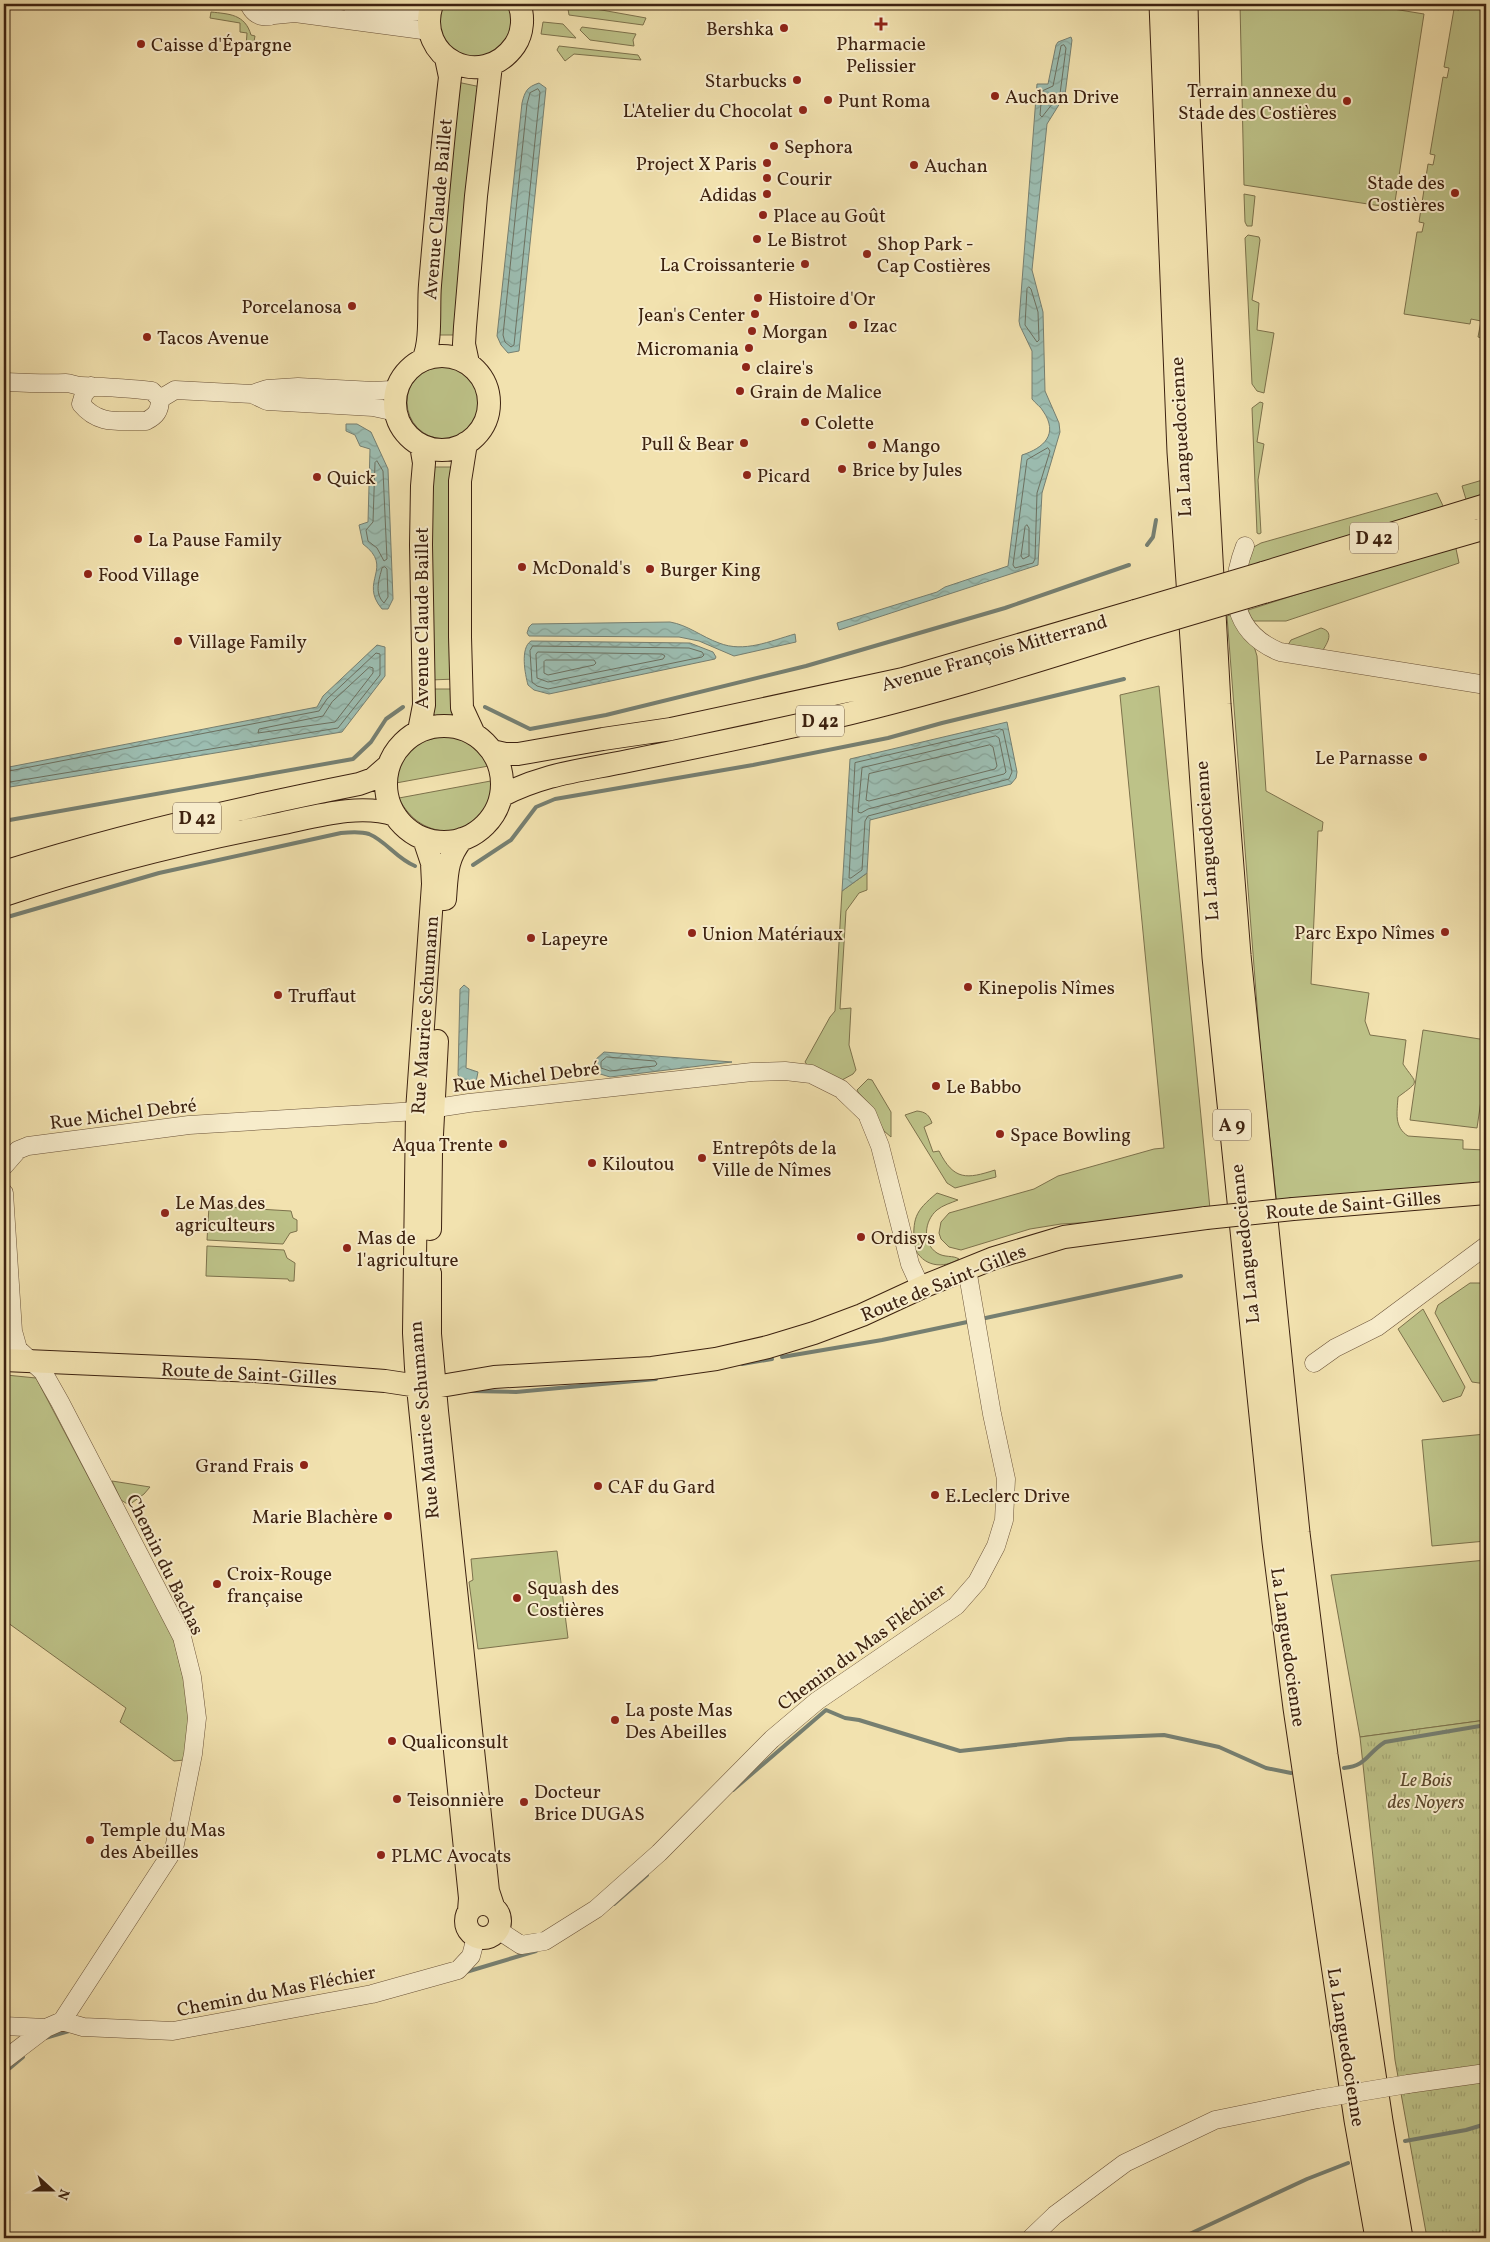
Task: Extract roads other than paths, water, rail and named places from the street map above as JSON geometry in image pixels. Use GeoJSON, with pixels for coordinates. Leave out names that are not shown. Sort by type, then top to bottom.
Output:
{"type":"FeatureCollection","features":[{"type":"Feature","properties":{"kind":"highway","name":"La Languedocienne"},"geometry":{"type":"LineString","coordinates":[[1162,4],[1180,452],[1215,957],[1275,1542],[1295,1700],[1356,2110],[1378,2238]]}},
{"type":"Feature","properties":{"kind":"highway","name":"La Languedocienne"},"geometry":{"type":"LineString","coordinates":[[1185,4],[1187,95],[1218,704],[1238,955],[1297,1533],[1325,1755],[1380,2122],[1400,2238]]}},
{"type":"Feature","properties":{"kind":"main road"},"geometry":{"type":"LineString","coordinates":[[431,15],[433,41],[446,58],[468,67],[491,65],[509,54],[518,41],[522,16],[519,4]]}},
{"type":"Feature","properties":{"kind":"main road","name":"Avenue Claude Baillet"},"geometry":{"type":"LineString","coordinates":[[423,360],[428,341],[436,206],[450,77],[446,58]]}},
{"type":"Feature","properties":{"kind":"main road","name":"Avenue Claude Baillet"},"geometry":{"type":"LineString","coordinates":[[468,363],[464,344],[465,328],[476,196],[491,65]]}},
{"type":"Feature","properties":{"kind":"main road"},"geometry":{"type":"LineString","coordinates":[[446,356],[468,363],[476,370],[485,385],[489,403],[488,414],[482,426],[466,443],[452,448],[440,450],[421,445],[408,435],[401,425],[395,403],[398,387],[408,370],[423,360],[446,356]]}},
{"type":"Feature","properties":{"kind":"main road","name":"Avenue Claude Baillet"},"geometry":{"type":"LineString","coordinates":[[466,443],[460,481],[460,637],[462,708],[474,734]]}},
{"type":"Feature","properties":{"kind":"main road","name":"Avenue Claude Baillet"},"geometry":{"type":"LineString","coordinates":[[419,731],[424,705],[421,545],[424,463],[421,445]]}},
{"type":"Feature","properties":{"kind":"main road","name":"Avenue François Mitterrand"},"geometry":{"type":"LineString","coordinates":[[492,751],[518,754],[671,729],[820,699],[903,679],[1135,621],[1263,582],[1486,505]]}},
{"type":"Feature","properties":{"kind":"main road","name":"Avenue François Mitterrand"},"geometry":{"type":"LineString","coordinates":[[1263,582],[1486,528]]}},
{"type":"Feature","properties":{"kind":"main road","name":"Avenue François Mitterrand"},"geometry":{"type":"LineString","coordinates":[[501,796],[529,782],[570,771],[758,734],[886,704],[989,676],[1135,621]]}},
{"type":"Feature","properties":{"kind":"main road"},"geometry":{"type":"LineString","coordinates":[[442,725],[459,727],[474,734],[492,751],[502,775],[501,796],[491,818],[473,834],[462,839],[444,842],[424,839],[406,828],[395,815],[386,790],[389,766],[398,748],[419,731],[442,725]]}},
{"type":"Feature","properties":{"kind":"main road","name":"D 42"},"geometry":{"type":"LineString","coordinates":[[4,872],[128,835],[359,784],[374,779],[389,766]]}},
{"type":"Feature","properties":{"kind":"main road","name":"D 42"},"geometry":{"type":"LineString","coordinates":[[4,895],[131,857],[228,834],[348,812],[380,811],[395,815]]}},
{"type":"Feature","properties":{"kind":"main road","name":"Rue Maurice Schumann"},"geometry":{"type":"LineString","coordinates":[[424,839],[432,863],[425,1110]]}},
{"type":"Feature","properties":{"kind":"main road","name":"Rue Maurice Schumann"},"geometry":{"type":"LineString","coordinates":[[462,839],[452,852],[447,876],[415,1197],[426,1377],[470,1898],[469,1911]]}},
{"type":"Feature","properties":{"kind":"main road","name":"Route de Saint-Gilles"},"geometry":{"type":"LineString","coordinates":[[14,1355],[303,1366],[426,1377],[494,1378],[642,1369],[716,1360],[814,1333],[862,1315],[994,1258],[1064,1237],[1206,1218],[1486,1192]]}},
{"type":"Feature","properties":{"kind":"main road","name":"Route de Saint-Gilles"},"geometry":{"type":"LineString","coordinates":[[14,1355],[73,1363],[279,1373],[385,1381],[426,1377]]}},
{"type":"Feature","properties":{"kind":"main road","name":"Rue Maurice Schumann"},"geometry":{"type":"LineString","coordinates":[[426,1377],[488,1891],[493,1906]]}},
{"type":"Feature","properties":{"kind":"main road"},"geometry":{"type":"LineString","coordinates":[[478,1904],[493,1906],[500,1918],[498,1930],[488,1938],[476,1937],[468,1931],[466,1924],[469,1911],[478,1904]]}},
{"type":"Feature","properties":{"kind":"street"},"geometry":{"type":"LineString","coordinates":[[234,4],[251,7],[263,17],[278,9],[294,13],[431,15]]}},
{"type":"Feature","properties":{"kind":"street"},"geometry":{"type":"LineString","coordinates":[[351,4],[431,15]]}},
{"type":"Feature","properties":{"kind":"street"},"geometry":{"type":"LineString","coordinates":[[4,382],[68,383],[79,386],[152,391],[160,399]]}},
{"type":"Feature","properties":{"kind":"street"},"geometry":{"type":"LineString","coordinates":[[58,384],[81,404],[89,414],[100,420],[146,421],[157,413],[160,399],[175,390],[252,394],[275,388],[374,391],[391,390],[398,387]]}},
{"type":"Feature","properties":{"kind":"street"},"geometry":{"type":"LineString","coordinates":[[81,404],[84,394],[91,386]]}},
{"type":"Feature","properties":{"kind":"street"},"geometry":{"type":"LineString","coordinates":[[252,394],[267,401],[373,406],[396,412]]}},
{"type":"Feature","properties":{"kind":"street"},"geometry":{"type":"LineString","coordinates":[[1245,546],[1238,569],[1236,604],[1242,621],[1268,647],[1280,652],[1486,685]]}},
{"type":"Feature","properties":{"kind":"street","name":"Rue Michel Debré"},"geometry":{"type":"LineString","coordinates":[[4,1166],[18,1150],[28,1146],[228,1122],[425,1110],[469,1103],[752,1072],[785,1071],[811,1074],[841,1089],[867,1114],[880,1146],[910,1264],[921,1288]]}},
{"type":"Feature","properties":{"kind":"street"},"geometry":{"type":"LineString","coordinates":[[4,1194],[14,1355]]}},
{"type":"Feature","properties":{"kind":"street"},"geometry":{"type":"LineString","coordinates":[[1314,1363],[1335,1348],[1377,1327],[1486,1246]]}},
{"type":"Feature","properties":{"kind":"street","name":"Chemin du Mas Fléchier"},"geometry":{"type":"LineString","coordinates":[[498,1930],[521,1945],[545,1942],[596,1909],[666,1846],[772,1740],[817,1701],[956,1606],[978,1582],[996,1546],[1004,1520],[1006,1479],[967,1269]]}},
{"type":"Feature","properties":{"kind":"street","name":"Chemin du Bachas"},"geometry":{"type":"LineString","coordinates":[[4,2060],[54,2025],[174,1849],[185,1785],[193,1754],[197,1718],[192,1677],[182,1637],[43,1372],[14,1355]]}},
{"type":"Feature","properties":{"kind":"street"},"geometry":{"type":"LineString","coordinates":[[54,1392],[58,1375],[73,1363]]}},
{"type":"Feature","properties":{"kind":"street","name":"Chemin du Mas Fléchier"},"geometry":{"type":"LineString","coordinates":[[4,2026],[54,2025],[173,2031],[372,1994],[458,1970],[471,1956],[476,1937]]}},
{"type":"Feature","properties":{"kind":"street"},"geometry":{"type":"LineString","coordinates":[[1031,2238],[1055,2215],[1125,2163],[1215,2120],[1318,2099],[1486,2073]]}},
{"type":"Feature","properties":{"kind":"water"},"geometry":{"type":"Polygon","coordinates":[[[1071,37],[1065,95],[1047,124],[1032,270],[1043,312],[1045,391],[1059,423],[1060,432],[1042,493],[1038,565],[839,630],[837,623],[937,592],[945,587],[1008,566],[1022,455],[1043,444],[1047,439],[1050,427],[1048,419],[1032,399],[1032,351],[1019,321],[1037,84],[1048,84],[1056,45],[1058,42],[1071,37]]]}},
{"type":"Feature","properties":{"kind":"water"},"geometry":{"type":"Polygon","coordinates":[[[539,83],[546,88],[519,351],[508,353],[501,345],[497,336],[522,103],[527,90],[539,83]]]}},
{"type":"Feature","properties":{"kind":"water"},"geometry":{"type":"Polygon","coordinates":[[[346,424],[357,424],[371,432],[388,469],[393,599],[388,609],[382,609],[376,599],[373,590],[377,568],[376,560],[363,544],[359,525],[368,522],[370,449],[360,446],[355,435],[346,431],[346,424]]]}},
{"type":"Feature","properties":{"kind":"water"},"geometry":{"type":"Polygon","coordinates":[[[670,622],[728,646],[757,645],[795,634],[796,642],[734,656],[699,641],[679,637],[529,636],[527,633],[532,624],[670,622]]]}},
{"type":"Feature","properties":{"kind":"water"},"geometry":{"type":"Polygon","coordinates":[[[531,641],[690,643],[713,652],[716,657],[715,659],[549,694],[534,690],[528,685],[524,655],[525,649],[531,641]]]}},
{"type":"Feature","properties":{"kind":"water"},"geometry":{"type":"Polygon","coordinates":[[[377,645],[385,647],[385,676],[342,732],[4,788],[4,768],[317,707],[323,696],[377,645]]]}},
{"type":"Feature","properties":{"kind":"water"},"geometry":{"type":"Polygon","coordinates":[[[1007,722],[1017,772],[1016,778],[1011,784],[870,820],[867,873],[842,891],[850,759],[1007,722]]]}},
{"type":"Feature","properties":{"kind":"water"},"geometry":{"type":"Polygon","coordinates":[[[464,985],[469,989],[466,1068],[478,1072],[476,1082],[463,1081],[458,1075],[460,989],[464,985]]]}},
{"type":"Feature","properties":{"kind":"water"},"geometry":{"type":"Polygon","coordinates":[[[604,1052],[732,1062],[610,1077],[597,1073],[595,1060],[604,1052]]]}},
{"type":"Feature","properties":{"kind":"waterway"},"geometry":{"type":"LineString","coordinates":[[1147,545],[1153,537],[1156,520]]}},
{"type":"Feature","properties":{"kind":"waterway"},"geometry":{"type":"LineString","coordinates":[[485,707],[530,729],[606,715],[806,666],[1005,608],[1129,565]]}},
{"type":"Feature","properties":{"kind":"waterway"},"geometry":{"type":"LineString","coordinates":[[473,865],[511,840],[536,807],[555,799],[753,765],[888,738],[1124,679]]}},
{"type":"Feature","properties":{"kind":"waterway"},"geometry":{"type":"LineString","coordinates":[[4,821],[353,759],[371,742],[386,719],[403,707]]}},
{"type":"Feature","properties":{"kind":"waterway"},"geometry":{"type":"LineString","coordinates":[[4,918],[159,873],[341,833],[359,832],[369,834],[415,866]]}},
{"type":"Feature","properties":{"kind":"waterway"},"geometry":{"type":"LineString","coordinates":[[981,1319],[1181,1276]]}},
{"type":"Feature","properties":{"kind":"waterway"},"geometry":{"type":"LineString","coordinates":[[782,1357],[882,1340],[972,1321]]}},
{"type":"Feature","properties":{"kind":"waterway"},"geometry":{"type":"LineString","coordinates":[[742,1364],[772,1359]]}},
{"type":"Feature","properties":{"kind":"waterway"},"geometry":{"type":"LineString","coordinates":[[471,1391],[516,1392],[656,1379]]}},
{"type":"Feature","properties":{"kind":"waterway"},"geometry":{"type":"LineString","coordinates":[[733,1790],[826,1710],[845,1718],[859,1720],[960,1751],[1069,1739],[1164,1735],[1219,1747],[1266,1768],[1291,1773]]}},
{"type":"Feature","properties":{"kind":"waterway"},"geometry":{"type":"LineString","coordinates":[[1344,1768],[1358,1765],[1385,1742],[1486,1725]]}},
{"type":"Feature","properties":{"kind":"waterway"},"geometry":{"type":"LineString","coordinates":[[614,1904],[647,1875]]}},
{"type":"Feature","properties":{"kind":"waterway"},"geometry":{"type":"LineString","coordinates":[[466,1972],[536,1951]]}},
{"type":"Feature","properties":{"kind":"waterway"},"geometry":{"type":"LineString","coordinates":[[45,2038],[69,2031]]}},
{"type":"Feature","properties":{"kind":"waterway"},"geometry":{"type":"LineString","coordinates":[[4,2070],[10,2068],[23,2057]]}},
{"type":"Feature","properties":{"kind":"waterway"},"geometry":{"type":"LineString","coordinates":[[1405,2141],[1466,2130],[1486,2124]]}},
{"type":"Feature","properties":{"kind":"waterway"},"geometry":{"type":"LineString","coordinates":[[1181,2238],[1307,2179],[1348,2163]]}},
{"type":"Feature","properties":{"kind":"place","name":"Pharmacie Pelissier"},"geometry":{"type":"Point","coordinates":[881,24]}},
{"type":"Feature","properties":{"kind":"place","name":"Bershka"},"geometry":{"type":"Point","coordinates":[784,28]}},
{"type":"Feature","properties":{"kind":"place","name":"Caisse d'Épargne"},"geometry":{"type":"Point","coordinates":[141,44]}},
{"type":"Feature","properties":{"kind":"place","name":"Starbucks"},"geometry":{"type":"Point","coordinates":[797,80]}},
{"type":"Feature","properties":{"kind":"place","name":"Auchan Drive"},"geometry":{"type":"Point","coordinates":[995,96]}},
{"type":"Feature","properties":{"kind":"place","name":"Punt Roma"},"geometry":{"type":"Point","coordinates":[828,100]}},
{"type":"Feature","properties":{"kind":"place","name":"Terrain annexe du Stade des Costières"},"geometry":{"type":"Point","coordinates":[1347,101]}},
{"type":"Feature","properties":{"kind":"place","name":"L'Atelier du Chocolat"},"geometry":{"type":"Point","coordinates":[803,110]}},
{"type":"Feature","properties":{"kind":"place","name":"Sephora"},"geometry":{"type":"Point","coordinates":[774,146]}},
{"type":"Feature","properties":{"kind":"place","name":"Project X Paris"},"geometry":{"type":"Point","coordinates":[767,163]}},
{"type":"Feature","properties":{"kind":"place","name":"Auchan"},"geometry":{"type":"Point","coordinates":[914,165]}},
{"type":"Feature","properties":{"kind":"place","name":"Courir"},"geometry":{"type":"Point","coordinates":[767,178]}},
{"type":"Feature","properties":{"kind":"place","name":"Stade des Costières"},"geometry":{"type":"Point","coordinates":[1455,193]}},
{"type":"Feature","properties":{"kind":"place","name":"Adidas"},"geometry":{"type":"Point","coordinates":[767,194]}},
{"type":"Feature","properties":{"kind":"place","name":"Place au Goût"},"geometry":{"type":"Point","coordinates":[763,215]}},
{"type":"Feature","properties":{"kind":"place","name":"Le Bistrot"},"geometry":{"type":"Point","coordinates":[757,239]}},
{"type":"Feature","properties":{"kind":"place","name":"Shop Park - Cap Costières"},"geometry":{"type":"Point","coordinates":[867,254]}},
{"type":"Feature","properties":{"kind":"place","name":"La Croissanterie"},"geometry":{"type":"Point","coordinates":[805,264]}},
{"type":"Feature","properties":{"kind":"place","name":"Histoire d'Or"},"geometry":{"type":"Point","coordinates":[758,298]}},
{"type":"Feature","properties":{"kind":"place","name":"Porcelanosa"},"geometry":{"type":"Point","coordinates":[352,306]}},
{"type":"Feature","properties":{"kind":"place","name":"Jean's Center"},"geometry":{"type":"Point","coordinates":[755,314]}},
{"type":"Feature","properties":{"kind":"place","name":"Izac"},"geometry":{"type":"Point","coordinates":[853,325]}},
{"type":"Feature","properties":{"kind":"place","name":"Morgan"},"geometry":{"type":"Point","coordinates":[752,331]}},
{"type":"Feature","properties":{"kind":"place","name":"Tacos Avenue"},"geometry":{"type":"Point","coordinates":[147,337]}},
{"type":"Feature","properties":{"kind":"place","name":"Micromania"},"geometry":{"type":"Point","coordinates":[749,348]}},
{"type":"Feature","properties":{"kind":"place","name":"claire's"},"geometry":{"type":"Point","coordinates":[746,367]}},
{"type":"Feature","properties":{"kind":"place","name":"Grain de Malice"},"geometry":{"type":"Point","coordinates":[740,391]}},
{"type":"Feature","properties":{"kind":"place","name":"Colette"},"geometry":{"type":"Point","coordinates":[805,422]}},
{"type":"Feature","properties":{"kind":"place","name":"Pull & Bear"},"geometry":{"type":"Point","coordinates":[744,443]}},
{"type":"Feature","properties":{"kind":"place","name":"Mango"},"geometry":{"type":"Point","coordinates":[872,445]}},
{"type":"Feature","properties":{"kind":"place","name":"Brice by Jules"},"geometry":{"type":"Point","coordinates":[842,469]}},
{"type":"Feature","properties":{"kind":"place","name":"Picard"},"geometry":{"type":"Point","coordinates":[747,475]}},
{"type":"Feature","properties":{"kind":"place","name":"Quick"},"geometry":{"type":"Point","coordinates":[317,477]}},
{"type":"Feature","properties":{"kind":"place","name":"La Pause Family"},"geometry":{"type":"Point","coordinates":[138,539]}},
{"type":"Feature","properties":{"kind":"place","name":"McDonald's"},"geometry":{"type":"Point","coordinates":[522,567]}},
{"type":"Feature","properties":{"kind":"place","name":"Burger King"},"geometry":{"type":"Point","coordinates":[650,569]}},
{"type":"Feature","properties":{"kind":"place","name":"Food Village"},"geometry":{"type":"Point","coordinates":[88,574]}},
{"type":"Feature","properties":{"kind":"place","name":"Village Family"},"geometry":{"type":"Point","coordinates":[178,641]}},
{"type":"Feature","properties":{"kind":"place","name":"Le Parnasse"},"geometry":{"type":"Point","coordinates":[1423,757]}},
{"type":"Feature","properties":{"kind":"place","name":"Parc Expo Nîmes"},"geometry":{"type":"Point","coordinates":[1445,932]}},
{"type":"Feature","properties":{"kind":"place","name":"Union Matériaux"},"geometry":{"type":"Point","coordinates":[692,933]}},
{"type":"Feature","properties":{"kind":"place","name":"Lapeyre"},"geometry":{"type":"Point","coordinates":[531,938]}},
{"type":"Feature","properties":{"kind":"place","name":"Kinepolis Nîmes"},"geometry":{"type":"Point","coordinates":[968,987]}},
{"type":"Feature","properties":{"kind":"place","name":"Truffaut"},"geometry":{"type":"Point","coordinates":[278,995]}},
{"type":"Feature","properties":{"kind":"place","name":"Le Babbo"},"geometry":{"type":"Point","coordinates":[936,1086]}},
{"type":"Feature","properties":{"kind":"place","name":"Space Bowling"},"geometry":{"type":"Point","coordinates":[1000,1134]}},
{"type":"Feature","properties":{"kind":"place","name":"Aqua Trente"},"geometry":{"type":"Point","coordinates":[503,1144]}},
{"type":"Feature","properties":{"kind":"place","name":"Entrepôts de la Ville de Nîmes"},"geometry":{"type":"Point","coordinates":[702,1158]}},
{"type":"Feature","properties":{"kind":"place","name":"Kiloutou"},"geometry":{"type":"Point","coordinates":[592,1163]}},
{"type":"Feature","properties":{"kind":"place","name":"Le Mas des agriculteurs"},"geometry":{"type":"Point","coordinates":[165,1213]}},
{"type":"Feature","properties":{"kind":"place","name":"Ordisys"},"geometry":{"type":"Point","coordinates":[861,1237]}},
{"type":"Feature","properties":{"kind":"place","name":"Mas de l'agriculture"},"geometry":{"type":"Point","coordinates":[347,1248]}},
{"type":"Feature","properties":{"kind":"place","name":"Grand Frais"},"geometry":{"type":"Point","coordinates":[304,1465]}},
{"type":"Feature","properties":{"kind":"place","name":"CAF du Gard"},"geometry":{"type":"Point","coordinates":[598,1486]}},
{"type":"Feature","properties":{"kind":"place","name":"E.Leclerc Drive"},"geometry":{"type":"Point","coordinates":[935,1495]}},
{"type":"Feature","properties":{"kind":"place","name":"Marie Blachère"},"geometry":{"type":"Point","coordinates":[388,1516]}},
{"type":"Feature","properties":{"kind":"place","name":"Croix-Rouge française"},"geometry":{"type":"Point","coordinates":[217,1584]}},
{"type":"Feature","properties":{"kind":"place","name":"Squash des Costières"},"geometry":{"type":"Point","coordinates":[517,1598]}},
{"type":"Feature","properties":{"kind":"place","name":"La poste Mas Des Abeilles"},"geometry":{"type":"Point","coordinates":[615,1720]}},
{"type":"Feature","properties":{"kind":"place","name":"Qualiconsult"},"geometry":{"type":"Point","coordinates":[392,1741]}},
{"type":"Feature","properties":{"kind":"place","name":"Teisonnière"},"geometry":{"type":"Point","coordinates":[397,1799]}},
{"type":"Feature","properties":{"kind":"place","name":"Docteur Brice DUGAS"},"geometry":{"type":"Point","coordinates":[524,1802]}},
{"type":"Feature","properties":{"kind":"place","name":"Temple du Mas des Abeilles"},"geometry":{"type":"Point","coordinates":[90,1840]}},
{"type":"Feature","properties":{"kind":"place","name":"PLMC Avocats"},"geometry":{"type":"Point","coordinates":[381,1855]}},
{"type":"Feature","properties":{"kind":"park label","name":"Le Bois des Noyers"},"geometry":{"type":"Point","coordinates":[1426,1790]}}]}
